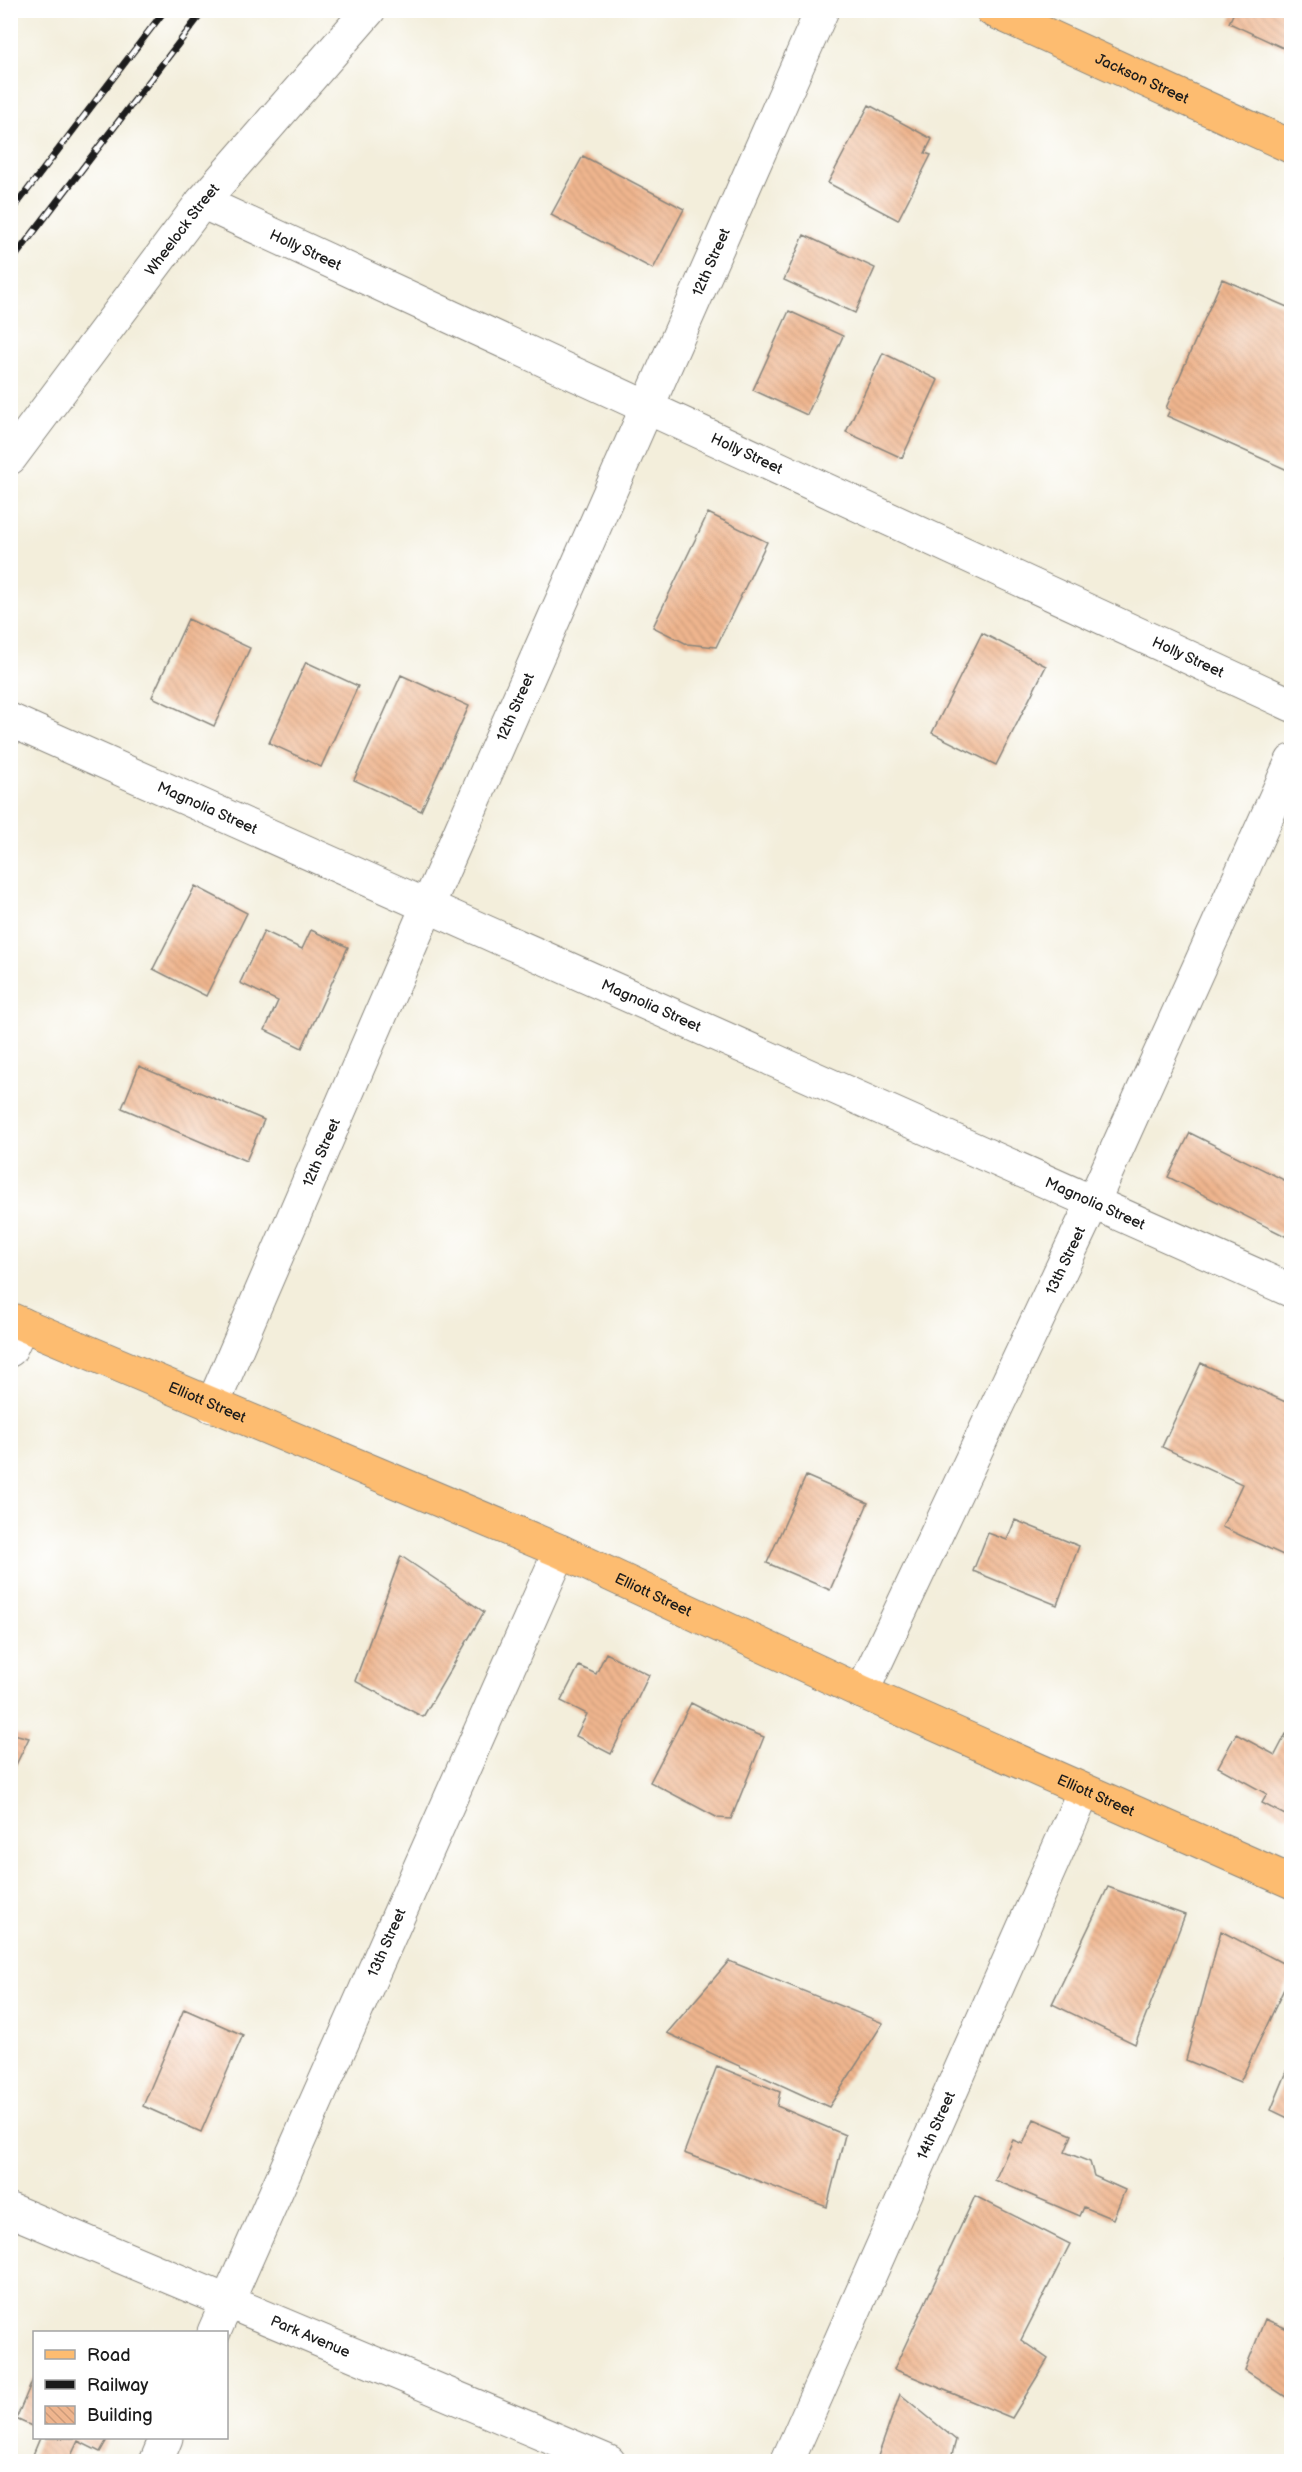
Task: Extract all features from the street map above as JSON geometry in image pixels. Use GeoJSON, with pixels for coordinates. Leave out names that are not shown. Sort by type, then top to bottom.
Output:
{"type":"FeatureCollection","features":[{"type":"Feature","properties":{"kind":"main road","name":"Jackson Street"},"geometry":{"type":"LineString","coordinates":[[992,10],[1292,147]]}},
{"type":"Feature","properties":{"kind":"main road","name":"Elliott Street"},"geometry":{"type":"LineString","coordinates":[[14,1331],[212,1406],[560,1551],[862,1692],[1292,1882]]}},
{"type":"Feature","properties":{"kind":"street","name":"Wheelock Street"},"geometry":{"type":"LineString","coordinates":[[10,458],[202,202],[369,10]]}},
{"type":"Feature","properties":{"kind":"street","name":"12th Street"},"geometry":{"type":"LineString","coordinates":[[212,1406],[428,905],[822,10]]}},
{"type":"Feature","properties":{"kind":"street","name":"Holly Street"},"geometry":{"type":"LineString","coordinates":[[202,202],[1292,705]]}},
{"type":"Feature","properties":{"kind":"street","name":"Magnolia Street"},"geometry":{"type":"LineString","coordinates":[[10,720],[1292,1291]]}},
{"type":"Feature","properties":{"kind":"street","name":"13th Street"},"geometry":{"type":"LineString","coordinates":[[862,1692],[1093,1202],[1292,761]]}},
{"type":"Feature","properties":{"kind":"street","name":"13th Street"},"geometry":{"type":"LineString","coordinates":[[214,2331],[560,1551]]}},
{"type":"Feature","properties":{"kind":"street","name":"14th Street"},"geometry":{"type":"LineString","coordinates":[[786,2462],[1084,1791]]}},
{"type":"Feature","properties":{"kind":"street","name":"Park Avenue"},"geometry":{"type":"LineString","coordinates":[[10,2210],[609,2462]]}},
{"type":"Feature","properties":{"kind":"street"},"geometry":{"type":"LineString","coordinates":[[156,2462],[166,2439]]}},
{"type":"Feature","properties":{"kind":"building"},"geometry":{"type":"Polygon","coordinates":[[[1235,10],[1292,10],[1292,52],[1229,23],[1235,10]]]}},
{"type":"Feature","properties":{"kind":"building"},"geometry":{"type":"Polygon","coordinates":[[[869,105],[932,139],[925,153],[931,155],[898,220],[828,183],[869,105]]]}},
{"type":"Feature","properties":{"kind":"building"},"geometry":{"type":"Polygon","coordinates":[[[583,156],[684,209],[653,269],[551,215],[583,156]]]}},
{"type":"Feature","properties":{"kind":"building"},"geometry":{"type":"Polygon","coordinates":[[[804,235],[875,268],[855,313],[784,280],[804,235]]]}},
{"type":"Feature","properties":{"kind":"building"},"geometry":{"type":"Polygon","coordinates":[[[1222,279],[1292,309],[1292,472],[1167,416],[1170,410],[1166,408],[1222,279]]]}},
{"type":"Feature","properties":{"kind":"building"},"geometry":{"type":"Polygon","coordinates":[[[789,311],[843,336],[807,415],[753,390],[789,311]]]}},
{"type":"Feature","properties":{"kind":"building"},"geometry":{"type":"Polygon","coordinates":[[[883,353],[938,380],[902,458],[846,432],[883,353]]]}},
{"type":"Feature","properties":{"kind":"building"},"geometry":{"type":"Polygon","coordinates":[[[708,513],[767,542],[716,647],[687,644],[653,627],[708,513]]]}},
{"type":"Feature","properties":{"kind":"building"},"geometry":{"type":"Polygon","coordinates":[[[188,619],[250,648],[214,726],[152,697],[188,619]]]}},
{"type":"Feature","properties":{"kind":"building"},"geometry":{"type":"Polygon","coordinates":[[[982,633],[1046,666],[996,765],[932,733],[982,633]]]}},
{"type":"Feature","properties":{"kind":"building"},"geometry":{"type":"Polygon","coordinates":[[[306,662],[358,686],[321,767],[269,743],[306,662]]]}},
{"type":"Feature","properties":{"kind":"building"},"geometry":{"type":"Polygon","coordinates":[[[401,675],[469,706],[421,811],[354,780],[401,675]]]}},
{"type":"Feature","properties":{"kind":"building"},"geometry":{"type":"Polygon","coordinates":[[[195,886],[247,913],[206,996],[153,969],[195,886]]]}},
{"type":"Feature","properties":{"kind":"building"},"geometry":{"type":"Polygon","coordinates":[[[311,930],[348,947],[302,1048],[265,1030],[278,1001],[240,983],[264,931],[302,949],[311,930]]]}},
{"type":"Feature","properties":{"kind":"building"},"geometry":{"type":"Polygon","coordinates":[[[139,1066],[264,1120],[246,1161],[122,1108],[139,1066]]]}},
{"type":"Feature","properties":{"kind":"building"},"geometry":{"type":"Polygon","coordinates":[[[1190,1133],[1292,1184],[1292,1227],[1287,1237],[1168,1177],[1190,1133]]]}},
{"type":"Feature","properties":{"kind":"building"},"geometry":{"type":"Polygon","coordinates":[[[1201,1363],[1292,1405],[1292,1559],[1222,1527],[1242,1484],[1162,1447],[1201,1363]]]}},
{"type":"Feature","properties":{"kind":"building"},"geometry":{"type":"Polygon","coordinates":[[[806,1476],[868,1503],[830,1590],[767,1563],[806,1476]]]}},
{"type":"Feature","properties":{"kind":"building"},"geometry":{"type":"Polygon","coordinates":[[[1015,1520],[1079,1546],[1057,1605],[973,1571],[988,1533],[1007,1540],[1015,1520]]]}},
{"type":"Feature","properties":{"kind":"building"},"geometry":{"type":"Polygon","coordinates":[[[401,1556],[484,1612],[423,1717],[355,1681],[401,1556]]]}},
{"type":"Feature","properties":{"kind":"building"},"geometry":{"type":"Polygon","coordinates":[[[606,1653],[649,1675],[611,1754],[576,1736],[587,1714],[561,1701],[579,1666],[596,1674],[606,1653]]]}},
{"type":"Feature","properties":{"kind":"building"},"geometry":{"type":"Polygon","coordinates":[[[691,1703],[764,1737],[731,1819],[718,1818],[650,1782],[691,1703]]]}},
{"type":"Feature","properties":{"kind":"building"},"geometry":{"type":"Polygon","coordinates":[[[10,1733],[29,1738],[10,1777],[10,1733]]]}},
{"type":"Feature","properties":{"kind":"building"},"geometry":{"type":"Polygon","coordinates":[[[1236,1734],[1275,1755],[1286,1734],[1292,1737],[1292,1808],[1287,1816],[1262,1803],[1267,1794],[1218,1767],[1236,1734]]]}},
{"type":"Feature","properties":{"kind":"building"},"geometry":{"type":"Polygon","coordinates":[[[1108,1887],[1185,1915],[1135,2044],[1052,2004],[1108,1887]]]}},
{"type":"Feature","properties":{"kind":"building"},"geometry":{"type":"Polygon","coordinates":[[[1221,1931],[1292,1968],[1240,2082],[1186,2060],[1221,1931]]]}},
{"type":"Feature","properties":{"kind":"building"},"geometry":{"type":"Polygon","coordinates":[[[729,1961],[883,2023],[829,2107],[667,2033],[729,1961]]]}},
{"type":"Feature","properties":{"kind":"building"},"geometry":{"type":"Polygon","coordinates":[[[184,2009],[243,2035],[201,2132],[143,2106],[184,2009]]]}},
{"type":"Feature","properties":{"kind":"building"},"geometry":{"type":"Polygon","coordinates":[[[1292,2062],[1292,2120],[1271,2110],[1292,2062]]]}},
{"type":"Feature","properties":{"kind":"building"},"geometry":{"type":"Polygon","coordinates":[[[717,2066],[780,2092],[777,2106],[845,2135],[827,2207],[684,2153],[717,2066]]]}},
{"type":"Feature","properties":{"kind":"building"},"geometry":{"type":"Polygon","coordinates":[[[1034,2119],[1072,2135],[1065,2152],[1090,2162],[1094,2176],[1125,2190],[1113,2219],[1084,2207],[1080,2216],[995,2180],[1013,2140],[1023,2144],[1034,2119]]]}},
{"type":"Feature","properties":{"kind":"building"},"geometry":{"type":"Polygon","coordinates":[[[975,2196],[1070,2244],[1021,2340],[1048,2359],[1012,2418],[894,2369],[975,2196]]]}},
{"type":"Feature","properties":{"kind":"building"},"geometry":{"type":"Polygon","coordinates":[[[1292,2238],[1292,2265],[1283,2260],[1292,2238]]]}},
{"type":"Feature","properties":{"kind":"building"},"geometry":{"type":"Polygon","coordinates":[[[1265,2319],[1292,2331],[1292,2401],[1245,2370],[1265,2319]]]}},
{"type":"Feature","properties":{"kind":"building"},"geometry":{"type":"Polygon","coordinates":[[[33,2379],[33,2427],[16,2419],[33,2379]]]}},
{"type":"Feature","properties":{"kind":"building"},"geometry":{"type":"Polygon","coordinates":[[[900,2394],[956,2440],[950,2462],[876,2462],[900,2394]]]}},
{"type":"Feature","properties":{"kind":"building"},"geometry":{"type":"Polygon","coordinates":[[[40,2439],[107,2439],[100,2452],[78,2441],[68,2462],[30,2462],[40,2439]]]}},
{"type":"Feature","properties":{"kind":"railway"},"geometry":{"type":"LineString","coordinates":[[10,213],[165,10]]}},
{"type":"Feature","properties":{"kind":"railway"},"geometry":{"type":"LineString","coordinates":[[10,263],[204,10]]}}]}
